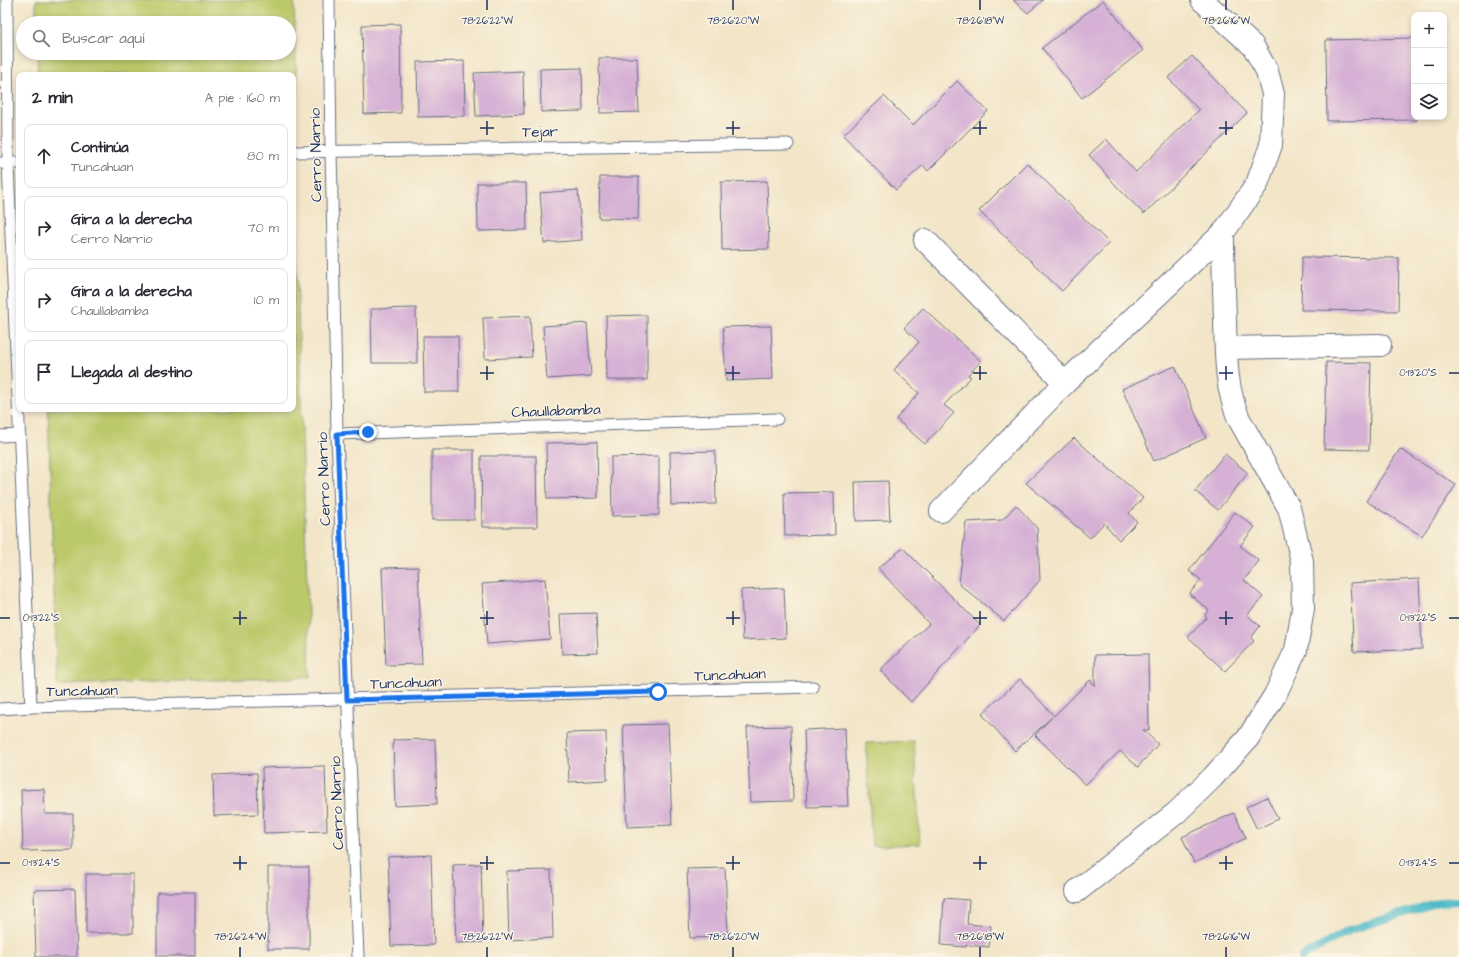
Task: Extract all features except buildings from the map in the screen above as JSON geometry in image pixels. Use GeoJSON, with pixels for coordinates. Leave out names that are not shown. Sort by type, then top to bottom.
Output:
{"type":"FeatureCollection","features":[{"type":"Feature","properties":{"kind":"street"},"geometry":{"type":"LineString","coordinates":[[941,511],[1065,383],[1223,233],[1257,184],[1271,145],[1273,94],[1267,71],[1253,46],[1202,0]]}},
{"type":"Feature","properties":{"kind":"street"},"geometry":{"type":"LineString","coordinates":[[1077,891],[1176,813],[1248,738],[1275,695],[1296,650],[1303,609],[1302,561],[1289,508],[1232,404],[1228,383],[1226,348],[1223,233]]}},
{"type":"Feature","properties":{"kind":"street"},"geometry":{"type":"LineString","coordinates":[[925,240],[1065,383]]}},
{"type":"Feature","properties":{"kind":"street"},"geometry":{"type":"LineString","coordinates":[[1226,348],[1380,345]]}},
{"type":"Feature","properties":{"kind":"lane"},"geometry":{"type":"LineString","coordinates":[[7,0],[9,163],[16,336]]}},
{"type":"Feature","properties":{"kind":"lane","name":"Cerro Narrio"},"geometry":{"type":"LineString","coordinates":[[329,0],[330,150],[337,434],[358,957]]}},
{"type":"Feature","properties":{"kind":"lane","name":"Tejar"},"geometry":{"type":"LineString","coordinates":[[296,152],[330,150],[788,144]]}},
{"type":"Feature","properties":{"kind":"lane"},"geometry":{"type":"LineString","coordinates":[[19,412],[31,707]]}},
{"type":"Feature","properties":{"kind":"lane","name":"Chaullabamba"},"geometry":{"type":"LineString","coordinates":[[337,434],[777,419]]}},
{"type":"Feature","properties":{"kind":"lane"},"geometry":{"type":"LineString","coordinates":[[0,436],[20,435]]}},
{"type":"Feature","properties":{"kind":"lane","name":"Tuncahuan"},"geometry":{"type":"LineString","coordinates":[[0,709],[813,688]]}},
{"type":"Feature","properties":{"kind":"green space"},"geometry":{"type":"Polygon","coordinates":[[[36,0],[294,0],[295,16],[36,16],[36,0]]]}},
{"type":"Feature","properties":{"kind":"green space"},"geometry":{"type":"Polygon","coordinates":[[[37,60],[296,60],[297,92],[296,72],[38,72],[37,60]]]}},
{"type":"Feature","properties":{"kind":"green space"},"geometry":{"type":"Polygon","coordinates":[[[296,244],[310,677],[57,685],[48,412],[296,412],[296,244]]]}},
{"type":"Feature","properties":{"kind":"green space"},"geometry":{"type":"Polygon","coordinates":[[[914,741],[920,844],[872,846],[866,743],[914,741]]]}},
{"type":"Feature","properties":{"kind":"waterway"},"geometry":{"type":"LineString","coordinates":[[1302,957],[1350,930],[1439,902],[1459,901]]}},
{"type":"Feature","properties":{"kind":"route"},"geometry":{"type":"LineString","coordinates":[[368,432],[337,434],[347,700],[658,692]]}}]}
